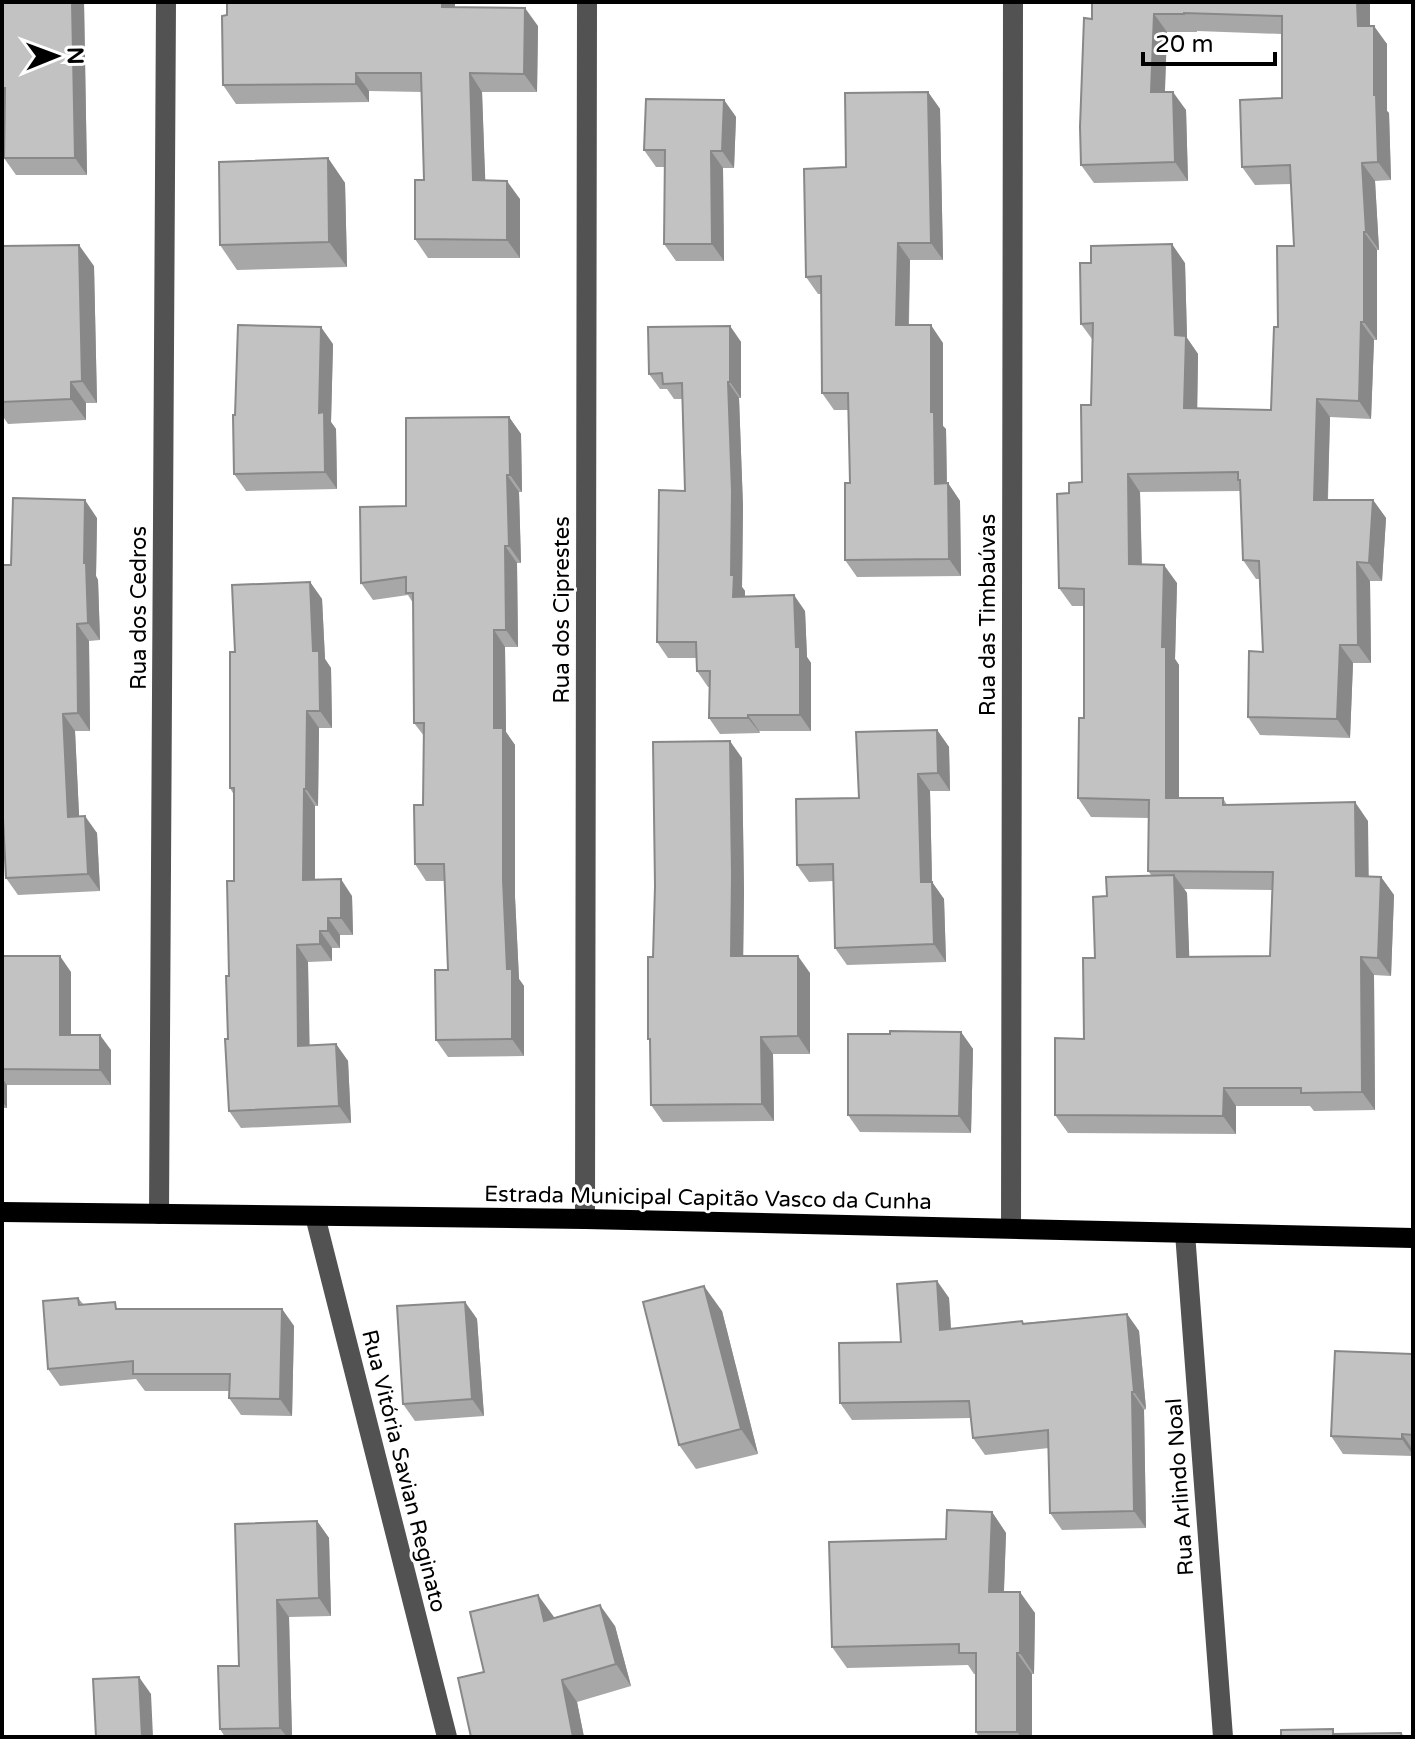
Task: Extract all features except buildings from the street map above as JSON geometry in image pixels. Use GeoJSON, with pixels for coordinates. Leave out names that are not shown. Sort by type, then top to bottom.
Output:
{"type":"FeatureCollection","features":[{"type":"Feature","properties":{"kind":"main road","name":"Estrada Municipal Capitão Vasco da Cunha"},"geometry":{"type":"LineString","coordinates":[[2,1212],[585,1219],[1413,1238]]}},
{"type":"Feature","properties":{"kind":"street","name":"Rua dos Cedros"},"geometry":{"type":"LineString","coordinates":[[159,1214],[166,2]]}},
{"type":"Feature","properties":{"kind":"street","name":"Rua dos Ciprestes"},"geometry":{"type":"LineString","coordinates":[[585,1219],[587,2]]}},
{"type":"Feature","properties":{"kind":"street","name":"Rua das Timbaúvas"},"geometry":{"type":"LineString","coordinates":[[1011,1228],[1013,2]]}},
{"type":"Feature","properties":{"kind":"street","name":"Rua Vitória Savian Reginato"},"geometry":{"type":"LineString","coordinates":[[315,1216],[447,1737]]}},
{"type":"Feature","properties":{"kind":"street","name":"Rua Arlindo Noal"},"geometry":{"type":"LineString","coordinates":[[1185,1233],[1223,1737]]}}]}
